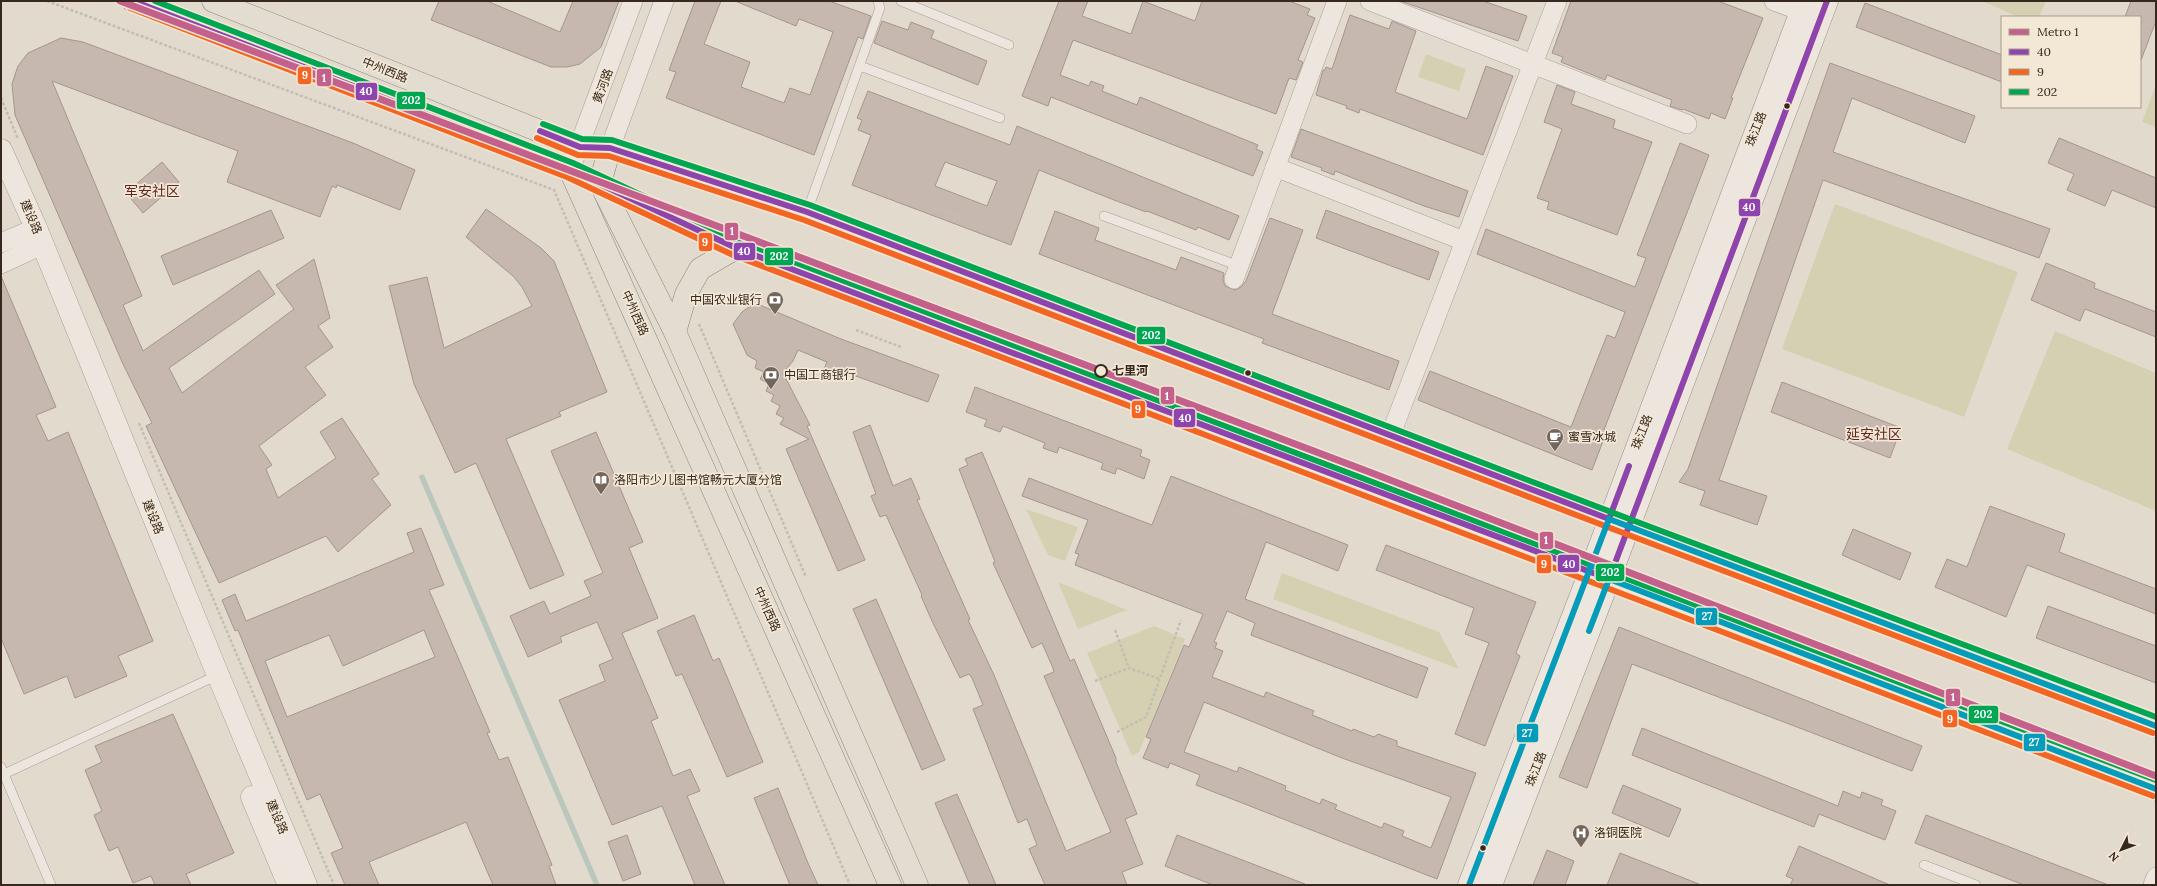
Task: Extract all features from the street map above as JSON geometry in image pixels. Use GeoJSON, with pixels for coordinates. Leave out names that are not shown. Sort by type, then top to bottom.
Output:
{"type":"FeatureCollection","features":[{"type":"Feature","properties":{"kind":"main road"},"geometry":{"type":"LineString","coordinates":[[132,1],[570,170],[736,248],[2156,789]]}},
{"type":"Feature","properties":{"kind":"main road","name":"中州西路"},"geometry":{"type":"LineString","coordinates":[[213,1],[580,147],[610,148],[807,212],[1391,434],[1629,527],[2156,726]]}},
{"type":"Feature","properties":{"kind":"main road","name":"珠江路"},"geometry":{"type":"LineString","coordinates":[[1469,885],[1600,576],[1629,527],[1827,1]]}},
{"type":"Feature","properties":{"kind":"main road","name":"珠江路"},"geometry":{"type":"LineString","coordinates":[[1491,885],[1600,576],[1609,519],[1803,6]]}},
{"type":"Feature","properties":{"kind":"main road","name":"建设路"},"geometry":{"type":"LineString","coordinates":[[10,146],[33,240]]}},
{"type":"Feature","properties":{"kind":"main road"},"geometry":{"type":"LineString","coordinates":[[610,148],[600,184],[675,332],[917,885]]}},
{"type":"Feature","properties":{"kind":"main road","name":"中州西路"},"geometry":{"type":"LineString","coordinates":[[570,170],[890,885]]}},
{"type":"Feature","properties":{"kind":"main road","name":"建设路"},"geometry":{"type":"LineString","coordinates":[[1,184],[33,240],[211,678],[289,885]]}},
{"type":"Feature","properties":{"kind":"main road"},"geometry":{"type":"LineString","coordinates":[[675,332],[686,294],[700,269],[736,248]]}},
{"type":"Feature","properties":{"kind":"main road","name":"建设路"},"geometry":{"type":"LineString","coordinates":[[211,678],[306,885]]}},
{"type":"Feature","properties":{"kind":"street","name":"黄河路"},"geometry":{"type":"LineString","coordinates":[[570,170],[580,147],[633,1]]}},
{"type":"Feature","properties":{"kind":"street"},"geometry":{"type":"LineString","coordinates":[[610,148],[664,1]]}},
{"type":"Feature","properties":{"kind":"street"},"geometry":{"type":"LineString","coordinates":[[1236,273],[1337,1]]}},
{"type":"Feature","properties":{"kind":"street"},"geometry":{"type":"LineString","coordinates":[[1370,1],[1687,124]]}},
{"type":"Feature","properties":{"kind":"street"},"geometry":{"type":"LineString","coordinates":[[1391,434],[1464,240],[1557,1]]}},
{"type":"Feature","properties":{"kind":"street"},"geometry":{"type":"LineString","coordinates":[[1774,1],[1803,6]]}},
{"type":"Feature","properties":{"kind":"street"},"geometry":{"type":"LineString","coordinates":[[1275,167],[1464,240]]}},
{"type":"Feature","properties":{"kind":"street"},"geometry":{"type":"LineString","coordinates":[[1,243],[33,240]]}},
{"type":"Feature","properties":{"kind":"street"},"geometry":{"type":"LineString","coordinates":[[1,264],[33,240]]}},
{"type":"Feature","properties":{"kind":"street"},"geometry":{"type":"LineString","coordinates":[[2153,885],[2156,877]]}},
{"type":"Feature","properties":{"kind":"lane"},"geometry":{"type":"LineString","coordinates":[[807,212],[880,8],[878,1]]}},
{"type":"Feature","properties":{"kind":"lane"},"geometry":{"type":"LineString","coordinates":[[901,1],[1009,45]]}},
{"type":"Feature","properties":{"kind":"lane"},"geometry":{"type":"LineString","coordinates":[[860,66],[1000,118]]}},
{"type":"Feature","properties":{"kind":"lane"},"geometry":{"type":"LineString","coordinates":[[1104,216],[1236,273]]}},
{"type":"Feature","properties":{"kind":"lane"},"geometry":{"type":"LineString","coordinates":[[51,885],[3,771],[211,678]]}},
{"type":"Feature","properties":{"kind":"lane"},"geometry":{"type":"LineString","coordinates":[[1924,865],[1976,885]]}},
{"type":"Feature","properties":{"kind":"path"},"geometry":{"type":"LineString","coordinates":[[47,1],[554,190],[850,885]]}},
{"type":"Feature","properties":{"kind":"path"},"geometry":{"type":"LineString","coordinates":[[1,98],[10,146]]}},
{"type":"Feature","properties":{"kind":"path"},"geometry":{"type":"LineString","coordinates":[[935,208],[964,218]]}},
{"type":"Feature","properties":{"kind":"path"},"geometry":{"type":"LineString","coordinates":[[856,330],[901,347]]}},
{"type":"Feature","properties":{"kind":"path"},"geometry":{"type":"LineString","coordinates":[[138,422],[334,885]]}},
{"type":"Feature","properties":{"kind":"path"},"geometry":{"type":"LineString","coordinates":[[1232,509],[1263,521]]}},
{"type":"Feature","properties":{"kind":"path"},"geometry":{"type":"LineString","coordinates":[[1117,732],[1146,718],[1181,620]]}},
{"type":"Feature","properties":{"kind":"path"},"geometry":{"type":"LineString","coordinates":[[1115,630],[1129,668]]}},
{"type":"Feature","properties":{"kind":"path"},"geometry":{"type":"LineString","coordinates":[[1095,681],[1129,668],[1160,679]]}},
{"type":"Feature","properties":{"kind":"shaded area"},"geometry":{"type":"Polygon","coordinates":[[[1982,1],[2046,1],[2039,16],[2016,16],[1982,1]]]}},
{"type":"Feature","properties":{"kind":"shaded area"},"geometry":{"type":"Polygon","coordinates":[[[1426,54],[1466,69],[1459,91],[1418,77],[1426,54]]]}},
{"type":"Feature","properties":{"kind":"shaded area"},"geometry":{"type":"Polygon","coordinates":[[[2156,85],[2156,127],[2142,122],[2156,85]]]}},
{"type":"Feature","properties":{"kind":"shaded area"},"geometry":{"type":"Polygon","coordinates":[[[1835,204],[2018,272],[1964,417],[1782,349],[1835,204]]]}},
{"type":"Feature","properties":{"kind":"shaded area"},"geometry":{"type":"Polygon","coordinates":[[[2055,331],[2156,373],[2156,511],[2007,449],[2055,331]]]}},
{"type":"Feature","properties":{"kind":"shaded area"},"geometry":{"type":"Polygon","coordinates":[[[1026,509],[1078,527],[1065,561],[1048,555],[1026,509]]]}},
{"type":"Feature","properties":{"kind":"shaded area"},"geometry":{"type":"Polygon","coordinates":[[[1282,573],[1439,632],[1459,669],[1273,599],[1282,573]]]}},
{"type":"Feature","properties":{"kind":"shaded area"},"geometry":{"type":"Polygon","coordinates":[[[1058,582],[1127,610],[1078,629],[1058,582]]]}},
{"type":"Feature","properties":{"kind":"shaded area"},"geometry":{"type":"Polygon","coordinates":[[[1154,626],[1185,639],[1139,752],[1132,756],[1087,653],[1154,626]]]}},
{"type":"Feature","properties":{"kind":"building"},"geometry":{"type":"Polygon","coordinates":[[[439,1],[487,1],[560,32],[573,1],[619,1],[601,47],[580,64],[567,67],[551,67],[431,20],[439,1]]]}},
{"type":"Feature","properties":{"kind":"building"},"geometry":{"type":"Polygon","coordinates":[[[695,1],[721,1],[704,44],[750,62],[741,87],[784,103],[790,88],[810,95],[833,32],[799,19],[796,26],[735,1],[829,1],[871,16],[863,39],[858,37],[814,155],[666,98],[676,72],[669,70],[695,1]]]}},
{"type":"Feature","properties":{"kind":"building"},"geometry":{"type":"Polygon","coordinates":[[[1059,1],[1088,1],[1082,16],[1131,34],[1143,1],[1195,21],[1202,1],[1289,1],[1310,9],[1307,15],[1315,18],[1298,60],[1303,62],[1296,80],[1289,78],[1276,114],[1073,40],[1060,75],[1089,86],[1091,81],[1104,86],[1102,91],[1137,105],[1140,97],[1258,145],[1256,149],[1263,152],[1253,176],[1051,97],[1048,106],[1022,96],[1059,1]]]}},
{"type":"Feature","properties":{"kind":"building"},"geometry":{"type":"Polygon","coordinates":[[[1400,1],[1483,1],[1527,16],[1518,41],[1400,1]]]}},
{"type":"Feature","properties":{"kind":"building"},"geometry":{"type":"Polygon","coordinates":[[[1571,1],[1718,1],[1763,18],[1731,98],[1733,98],[1725,119],[1711,113],[1709,119],[1683,109],[1670,106],[1672,100],[1607,75],[1605,80],[1561,62],[1563,57],[1552,53],[1571,1]]]}},
{"type":"Feature","properties":{"kind":"building"},"geometry":{"type":"Polygon","coordinates":[[[2131,1],[2156,1],[2156,21],[2141,60],[2141,16],[2125,16],[2131,1]]]}},
{"type":"Feature","properties":{"kind":"building"},"geometry":{"type":"Polygon","coordinates":[[[1865,3],[2001,55],[2001,82],[1856,27],[1865,3]]]}},
{"type":"Feature","properties":{"kind":"building"},"geometry":{"type":"Polygon","coordinates":[[[1350,15],[1389,29],[1392,21],[1416,31],[1395,92],[1467,119],[1486,66],[1513,76],[1483,155],[1360,109],[1359,113],[1346,108],[1347,106],[1316,95],[1323,70],[1325,70],[1326,67],[1332,69],[1350,15]]]}},
{"type":"Feature","properties":{"kind":"building"},"geometry":{"type":"Polygon","coordinates":[[[882,21],[908,30],[911,22],[934,31],[931,38],[987,61],[978,85],[874,43],[882,21]]]}},
{"type":"Feature","properties":{"kind":"building"},"geometry":{"type":"Polygon","coordinates":[[[61,38],[83,42],[353,143],[415,170],[400,210],[337,185],[336,188],[332,186],[320,217],[227,182],[238,151],[52,81],[142,296],[123,305],[143,351],[259,270],[275,294],[169,368],[182,393],[294,309],[276,285],[314,259],[330,318],[318,326],[333,347],[305,367],[326,395],[259,446],[272,465],[266,469],[278,498],[336,458],[320,432],[342,418],[379,474],[372,479],[391,505],[338,552],[326,536],[219,583],[146,426],[152,423],[123,364],[15,115],[12,84],[18,66],[28,53],[61,38]]]}},
{"type":"Feature","properties":{"kind":"building"},"geometry":{"type":"Polygon","coordinates":[[[1830,63],[1975,116],[1965,143],[1852,98],[1833,152],[2050,229],[2039,258],[1823,180],[1719,480],[1767,496],[1757,525],[1700,505],[1705,491],[1679,482],[1688,469],[1830,63]]]}},
{"type":"Feature","properties":{"kind":"building"},"geometry":{"type":"Polygon","coordinates":[[[1557,85],[1575,92],[1571,104],[1615,120],[1613,128],[1652,142],[1617,235],[1547,209],[1549,202],[1537,198],[1562,129],[1544,122],[1557,85]]]}},
{"type":"Feature","properties":{"kind":"building"},"geometry":{"type":"Polygon","coordinates":[[[868,91],[1010,145],[1017,126],[1239,216],[1229,240],[1198,227],[1196,230],[1147,211],[1146,212],[1039,170],[1011,245],[852,185],[871,135],[858,130],[862,120],[857,118],[868,91]],[[945,162],[935,186],[987,206],[997,181],[945,162]]]}},
{"type":"Feature","properties":{"kind":"building"},"geometry":{"type":"Polygon","coordinates":[[[1301,129],[1468,191],[1459,217],[1424,206],[1335,171],[1334,175],[1321,170],[1322,168],[1291,157],[1301,129]]]}},
{"type":"Feature","properties":{"kind":"building"},"geometry":{"type":"Polygon","coordinates":[[[2059,138],[2156,178],[2156,208],[2112,190],[2105,206],[2067,190],[2074,174],[2048,163],[2059,138]]]}},
{"type":"Feature","properties":{"kind":"building"},"geometry":{"type":"Polygon","coordinates":[[[1680,143],[1709,155],[1604,430],[1607,431],[1592,470],[1418,400],[1430,371],[1571,427],[1607,335],[1615,338],[1625,312],[1477,254],[1486,229],[1635,287],[1646,258],[1637,255],[1680,143]]]}},
{"type":"Feature","properties":{"kind":"building"},"geometry":{"type":"Polygon","coordinates":[[[162,162],[179,182],[143,213],[126,193],[162,162]]]}},
{"type":"Feature","properties":{"kind":"building"},"geometry":{"type":"Polygon","coordinates":[[[486,209],[541,248],[554,261],[607,392],[559,412],[561,416],[506,439],[564,575],[530,589],[476,463],[455,473],[414,384],[389,286],[427,277],[444,348],[532,306],[522,287],[513,276],[466,237],[486,209]]]}},
{"type":"Feature","properties":{"kind":"building"},"geometry":{"type":"Polygon","coordinates":[[[271,210],[284,238],[173,285],[161,256],[271,210]]]}},
{"type":"Feature","properties":{"kind":"building"},"geometry":{"type":"Polygon","coordinates":[[[1326,210],[1439,252],[1429,280],[1316,238],[1326,210]]]}},
{"type":"Feature","properties":{"kind":"building"},"geometry":{"type":"Polygon","coordinates":[[[1055,211],[1099,228],[1095,240],[1176,270],[1181,257],[1224,273],[1223,280],[1225,286],[1235,290],[1241,287],[1246,281],[1270,218],[1303,230],[1272,314],[1399,361],[1389,390],[1262,343],[1264,339],[1039,254],[1055,211]]]}},
{"type":"Feature","properties":{"kind":"building"},"geometry":{"type":"Polygon","coordinates":[[[2046,263],[2095,283],[2094,288],[2156,312],[2156,337],[2085,309],[2080,321],[2031,300],[2046,263]]]}},
{"type":"Feature","properties":{"kind":"building"},"geometry":{"type":"Polygon","coordinates":[[[1,276],[56,407],[36,415],[48,441],[68,432],[153,641],[118,656],[127,676],[75,698],[67,676],[24,694],[1,638],[1,276]]]}},
{"type":"Feature","properties":{"kind":"building"},"geometry":{"type":"Polygon","coordinates":[[[755,303],[841,339],[939,375],[928,402],[839,370],[837,374],[824,369],[827,362],[798,350],[793,361],[783,373],[810,425],[807,426],[865,560],[838,571],[786,449],[809,439],[780,424],[784,418],[776,414],[780,406],[771,401],[774,395],[766,391],[769,384],[760,379],[764,372],[755,368],[757,361],[747,355],[733,324],[742,312],[755,303]]]}},
{"type":"Feature","properties":{"kind":"building"},"geometry":{"type":"Polygon","coordinates":[[[1782,382],[1901,428],[1890,458],[1771,412],[1782,382]]]}},
{"type":"Feature","properties":{"kind":"building"},"geometry":{"type":"Polygon","coordinates":[[[975,387],[1142,450],[1140,456],[1150,460],[1144,479],[1117,468],[1115,474],[1101,469],[1103,463],[1059,447],[1057,453],[1043,448],[1045,443],[1003,426],[1000,432],[984,426],[987,420],[966,412],[975,387]]]}},
{"type":"Feature","properties":{"kind":"building"},"geometry":{"type":"Polygon","coordinates":[[[870,425],[893,486],[911,478],[920,499],[917,500],[970,619],[968,620],[994,675],[1066,851],[1111,832],[1044,676],[1054,672],[1053,668],[1042,643],[1032,648],[993,563],[995,562],[959,469],[968,465],[965,459],[982,452],[1070,661],[1074,659],[1116,758],[1116,762],[1137,814],[1125,819],[1143,864],[1122,872],[1127,885],[1045,885],[1029,849],[1037,845],[1027,819],[1018,823],[973,709],[983,705],[972,678],[969,674],[960,678],[932,621],[886,515],[880,517],[871,496],[876,494],[853,432],[870,425]]]}},
{"type":"Feature","properties":{"kind":"building"},"geometry":{"type":"Polygon","coordinates":[[[596,432],[643,542],[629,548],[658,618],[622,633],[658,718],[651,721],[673,776],[690,769],[700,791],[687,796],[725,885],[695,885],[662,806],[612,825],[559,700],[605,681],[599,665],[613,659],[597,622],[560,637],[562,642],[528,657],[510,616],[544,601],[550,614],[591,596],[584,581],[603,573],[551,451],[596,432]]]}},
{"type":"Feature","properties":{"kind":"building"},"geometry":{"type":"Polygon","coordinates":[[[1171,476],[1348,545],[1338,571],[1266,542],[1245,599],[1428,668],[1417,698],[1251,635],[1255,623],[1227,611],[1214,642],[1217,643],[1215,648],[1223,651],[1212,677],[1264,697],[1266,692],[1314,711],[1312,715],[1352,731],[1353,729],[1374,737],[1378,734],[1397,741],[1397,746],[1476,773],[1437,879],[1196,785],[1200,775],[1170,763],[1168,768],[1143,758],[1151,739],[1146,737],[1184,645],[1189,647],[1203,614],[1075,565],[1079,554],[1075,553],[1088,520],[1022,496],[1029,478],[1152,525],[1171,476]],[[1204,702],[1184,752],[1237,772],[1239,767],[1286,786],[1285,790],[1320,804],[1322,799],[1337,805],[1335,809],[1382,828],[1384,823],[1404,831],[1402,836],[1431,848],[1451,797],[1342,758],[1204,702]]]}},
{"type":"Feature","properties":{"kind":"building"},"geometry":{"type":"Polygon","coordinates":[[[1990,506],[2065,534],[2059,552],[2156,589],[2156,614],[2027,565],[2006,617],[1935,587],[1947,559],[1967,567],[1990,506]]]}},
{"type":"Feature","properties":{"kind":"building"},"geometry":{"type":"Polygon","coordinates":[[[421,528],[444,585],[429,590],[490,732],[487,733],[499,760],[508,757],[552,865],[549,866],[556,885],[493,885],[466,822],[369,862],[379,885],[345,885],[331,853],[343,848],[320,794],[307,800],[238,630],[235,631],[222,600],[235,594],[246,621],[414,552],[407,533],[421,528]],[[424,630],[343,666],[329,635],[265,661],[287,717],[435,657],[424,630]]]}},
{"type":"Feature","properties":{"kind":"building"},"geometry":{"type":"Polygon","coordinates":[[[1853,529],[1911,553],[1900,580],[1842,555],[1853,529]]]}},
{"type":"Feature","properties":{"kind":"building"},"geometry":{"type":"Polygon","coordinates":[[[1386,545],[1536,602],[1516,653],[1520,656],[1485,746],[1455,734],[1489,643],[1465,634],[1474,608],[1376,570],[1386,545]]]}},
{"type":"Feature","properties":{"kind":"building"},"geometry":{"type":"Polygon","coordinates":[[[876,599],[945,760],[922,770],[853,609],[876,599]]]}},
{"type":"Feature","properties":{"kind":"building"},"geometry":{"type":"Polygon","coordinates":[[[2048,606],[2156,646],[2156,683],[2036,638],[2048,606]]]}},
{"type":"Feature","properties":{"kind":"building"},"geometry":{"type":"Polygon","coordinates":[[[694,615],[713,661],[719,658],[763,762],[727,777],[682,674],[676,676],[657,631],[694,615]]]}},
{"type":"Feature","properties":{"kind":"building"},"geometry":{"type":"Polygon","coordinates":[[[1619,627],[1922,746],[1912,771],[1632,664],[1587,788],[1559,777],[1619,627]]]}},
{"type":"Feature","properties":{"kind":"building"},"geometry":{"type":"Polygon","coordinates":[[[173,714],[234,853],[186,874],[191,885],[155,885],[151,876],[133,883],[118,847],[109,851],[94,815],[102,811],[85,770],[102,762],[95,746],[173,714]]]}},
{"type":"Feature","properties":{"kind":"building"},"geometry":{"type":"Polygon","coordinates":[[[1642,728],[1838,806],[1843,791],[1860,798],[1862,792],[1883,800],[1881,805],[1896,811],[1885,840],[1819,814],[1814,827],[1632,755],[1642,728]]]}},
{"type":"Feature","properties":{"kind":"building"},"geometry":{"type":"Polygon","coordinates":[[[1623,785],[1681,809],[1669,837],[1612,813],[1623,785]]]}},
{"type":"Feature","properties":{"kind":"building"},"geometry":{"type":"Polygon","coordinates":[[[778,788],[818,885],[790,885],[754,798],[778,788]]]}},
{"type":"Feature","properties":{"kind":"building"},"geometry":{"type":"Polygon","coordinates":[[[957,794],[996,885],[970,885],[935,803],[957,794]]]}},
{"type":"Feature","properties":{"kind":"building"},"geometry":{"type":"Polygon","coordinates":[[[1926,815],[2106,884],[2024,885],[1915,843],[1926,815]]]}},
{"type":"Feature","properties":{"kind":"building"},"geometry":{"type":"Polygon","coordinates":[[[627,835],[641,874],[623,881],[608,842],[627,835]]]}},
{"type":"Feature","properties":{"kind":"building"},"geometry":{"type":"Polygon","coordinates":[[[1177,835],[1305,884],[1213,885],[1165,866],[1177,835]]]}},
{"type":"Feature","properties":{"kind":"building"},"geometry":{"type":"Polygon","coordinates":[[[1799,846],[1890,885],[1790,885],[1793,879],[1786,876],[1799,846]]]}},
{"type":"Feature","properties":{"kind":"building"},"geometry":{"type":"Polygon","coordinates":[[[1547,850],[1574,861],[1565,885],[1533,885],[1547,850]]]}},
{"type":"Feature","properties":{"kind":"building"},"geometry":{"type":"Polygon","coordinates":[[[1620,853],[1699,884],[1699,885],[1607,885],[1620,853]]]}},
{"type":"Feature","properties":{"kind":"waterway"},"geometry":{"type":"LineString","coordinates":[[422,477],[597,885]]}},
{"type":"Feature","properties":{"kind":"metro line","name":"1"},"geometry":{"type":"LineString","coordinates":[[120,1],[1372,473],[2156,776]]}},
{"type":"Feature","properties":{"kind":"transit line","name":"40"},"geometry":{"type":"LineString","coordinates":[[133,1],[570,170],[736,248],[1609,579],[1827,1]]}},
{"type":"Feature","properties":{"kind":"transit line","name":"202"},"geometry":{"type":"LineString","coordinates":[[155,1],[573,163],[739,241],[2156,780]]}},
{"type":"Feature","properties":{"kind":"transit line","name":"9"},"geometry":{"type":"LineString","coordinates":[[130,8],[567,177],[733,255],[2153,796]]}},
{"type":"Feature","properties":{"kind":"transit line","name":"202"},"geometry":{"type":"LineString","coordinates":[[543,124],[582,139],[612,140],[810,205],[1632,520],[2156,717]]}},
{"type":"Feature","properties":{"kind":"transit line","name":"40"},"geometry":{"type":"LineString","coordinates":[[540,131],[580,147],[610,148],[807,212],[1609,519],[1629,466]]}},
{"type":"Feature","properties":{"kind":"transit line","name":"9"},"geometry":{"type":"LineString","coordinates":[[537,138],[578,155],[609,156],[804,220],[1626,534],[2153,733]]}},
{"type":"Feature","properties":{"kind":"transit line","name":"27"},"geometry":{"type":"LineString","coordinates":[[1469,885],[1609,519],[2156,726]]}},
{"type":"Feature","properties":{"kind":"transit line","name":"27"},"geometry":{"type":"LineString","coordinates":[[1589,631],[1609,579],[2156,789]]}},
{"type":"Feature","properties":{"kind":"place","name":"中国农业银行"},"geometry":{"type":"Point","coordinates":[775,315]}},
{"type":"Feature","properties":{"kind":"place","name":"七里河"},"geometry":{"type":"Point","coordinates":[1101,371]}},
{"type":"Feature","properties":{"kind":"place","name":"中国工商银行"},"geometry":{"type":"Point","coordinates":[771,390]}},
{"type":"Feature","properties":{"kind":"place","name":"蜜雪冰城"},"geometry":{"type":"Point","coordinates":[1555,452]}},
{"type":"Feature","properties":{"kind":"place","name":"洛阳市少儿图书馆畅元大厦分馆"},"geometry":{"type":"Point","coordinates":[601,495]}},
{"type":"Feature","properties":{"kind":"place","name":"洛铜医院"},"geometry":{"type":"Point","coordinates":[1581,848]}},
{"type":"Feature","properties":{"kind":"district","name":"军安社区"},"geometry":{"type":"Point","coordinates":[152,191]}},
{"type":"Feature","properties":{"kind":"district","name":"延安社区"},"geometry":{"type":"Point","coordinates":[1874,434]}}]}
